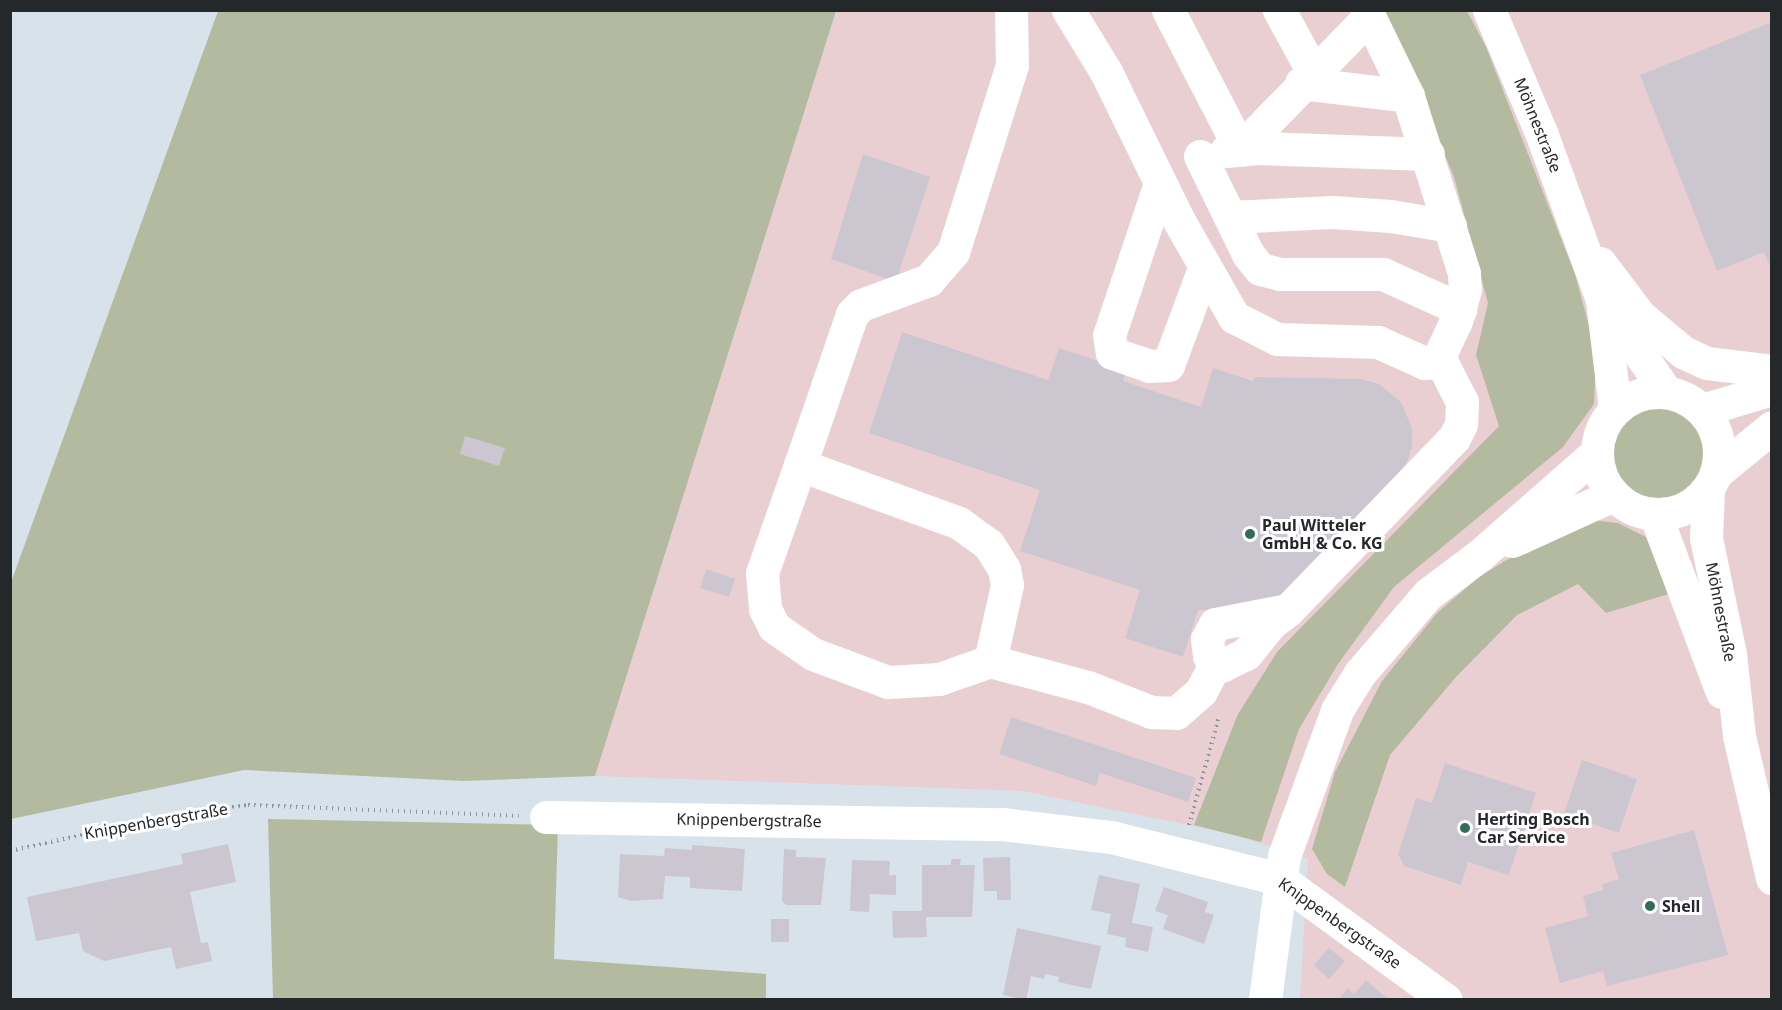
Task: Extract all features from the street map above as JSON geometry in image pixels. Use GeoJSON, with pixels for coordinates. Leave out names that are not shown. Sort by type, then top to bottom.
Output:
{"type":"FeatureCollection","features":[{"type":"Feature","properties":{"kind":"main road"},"geometry":{"type":"LineString","coordinates":[[1011,10],[1012,65],[952,252],[929,280],[861,305],[852,314],[762,573],[765,609],[774,627],[813,654],[888,682],[939,679],[990,662],[1088,687],[1151,712],[1176,713],[1201,691],[1216,663],[1239,660],[1271,622],[1287,610],[1454,438],[1461,424],[1462,402],[1439,357]]}},
{"type":"Feature","properties":{"kind":"main road"},"geometry":{"type":"LineString","coordinates":[[1068,10],[1106,72],[1204,268],[1234,317],[1258,333],[1277,339],[1378,342],[1425,363],[1439,357],[1460,309],[1465,289],[1464,273],[1408,96],[1367,14],[1240,149]]}},
{"type":"Feature","properties":{"kind":"main road"},"geometry":{"type":"LineString","coordinates":[[1168,10],[1240,149]]}},
{"type":"Feature","properties":{"kind":"main road"},"geometry":{"type":"LineString","coordinates":[[1279,10],[1307,77]]}},
{"type":"Feature","properties":{"kind":"main road","name":"Möhnestraße"},"geometry":{"type":"LineString","coordinates":[[1488,10],[1583,241]]}},
{"type":"Feature","properties":{"kind":"main road"},"geometry":{"type":"LineString","coordinates":[[1307,77],[1408,96]]}},
{"type":"Feature","properties":{"kind":"main road"},"geometry":{"type":"LineString","coordinates":[[1155,173],[1200,156],[1240,149],[1428,154]]}},
{"type":"Feature","properties":{"kind":"main road"},"geometry":{"type":"LineString","coordinates":[[1200,156],[1254,264],[1265,272],[1383,274],[1460,309]]}},
{"type":"Feature","properties":{"kind":"main road"},"geometry":{"type":"LineString","coordinates":[[1155,173],[1109,335],[1112,353],[1149,366],[1168,365],[1204,268]]}},
{"type":"Feature","properties":{"kind":"main road"},"geometry":{"type":"LineString","coordinates":[[1230,218],[1332,212],[1391,216],[1450,226]]}},
{"type":"Feature","properties":{"kind":"main road"},"geometry":{"type":"LineString","coordinates":[[1583,241],[1602,300],[1615,409]]}},
{"type":"Feature","properties":{"kind":"main road"},"geometry":{"type":"LineString","coordinates":[[1583,241],[1639,315],[1683,352],[1707,363],[1772,371]]}},
{"type":"Feature","properties":{"kind":"main road"},"geometry":{"type":"LineString","coordinates":[[1602,300],[1666,392]]}},
{"type":"Feature","properties":{"kind":"main road"},"geometry":{"type":"LineString","coordinates":[[1702,410],[1772,389]]}},
{"type":"Feature","properties":{"kind":"main road"},"geometry":{"type":"LineString","coordinates":[[1712,481],[1716,433],[1702,410],[1686,398],[1666,392],[1638,394],[1615,409],[1604,422],[1596,453],[1604,483],[1612,495],[1632,508],[1655,514],[1685,508],[1772,427]]}},
{"type":"Feature","properties":{"kind":"main road"},"geometry":{"type":"LineString","coordinates":[[1265,999],[1280,879],[1294,822],[1343,700],[1360,673],[1428,594],[1480,555],[1596,453]]}},
{"type":"Feature","properties":{"kind":"main road"},"geometry":{"type":"LineString","coordinates":[[800,465],[959,523],[989,545],[1004,569],[1007,585],[990,662]]}},
{"type":"Feature","properties":{"kind":"main road","name":"Möhnestraße"},"geometry":{"type":"LineString","coordinates":[[1712,481],[1706,538],[1730,654],[1739,736],[1772,878]]}},
{"type":"Feature","properties":{"kind":"main road"},"geometry":{"type":"LineString","coordinates":[[1480,555],[1612,495]]}},
{"type":"Feature","properties":{"kind":"main road","name":"Möhnestraße"},"geometry":{"type":"LineString","coordinates":[[1655,514],[1739,736]]}},
{"type":"Feature","properties":{"kind":"main road","name":"Knippenbergstraße"},"geometry":{"type":"LineString","coordinates":[[546,817],[1003,824],[1088,833],[1280,879],[1446,999]]}},
{"type":"Feature","properties":{"kind":"path"},"geometry":{"type":"LineString","coordinates":[[1181,855],[1221,709]]}},
{"type":"Feature","properties":{"kind":"path","name":"Knippenbergstraße"},"geometry":{"type":"LineString","coordinates":[[10,851],[167,816],[248,805],[546,817]]}},
{"type":"Feature","properties":{"kind":"shaded area"},"geometry":{"type":"Polygon","coordinates":[[[836,11],[1771,11],[1771,999],[1300,999],[1308,859],[1232,834],[1022,791],[595,776],[836,11]]]}},
{"type":"Feature","properties":{"kind":"green space"},"geometry":{"type":"Polygon","coordinates":[[[218,11],[836,11],[595,776],[463,781],[244,770],[11,819],[10,585],[218,11]]]}},
{"type":"Feature","properties":{"kind":"green space"},"geometry":{"type":"Polygon","coordinates":[[[1384,11],[1467,11],[1486,47],[1575,274],[1596,352],[1594,404],[1563,447],[1394,587],[1338,664],[1299,729],[1261,842],[1194,825],[1238,714],[1277,652],[1499,426],[1476,355],[1488,303],[1454,177],[1384,11]]]}},
{"type":"Feature","properties":{"kind":"green space"},"geometry":{"type":"Polygon","coordinates":[[[1659,404],[1677,408],[1693,418],[1703,434],[1707,452],[1703,470],[1693,486],[1677,496],[1659,500],[1641,496],[1625,486],[1615,470],[1611,452],[1615,434],[1625,418],[1641,408],[1659,404]]]}},
{"type":"Feature","properties":{"kind":"green space"},"geometry":{"type":"Polygon","coordinates":[[[1592,520],[1618,523],[1646,537],[1669,594],[1606,613],[1578,584],[1517,615],[1456,677],[1390,755],[1345,887],[1327,874],[1312,849],[1335,772],[1382,681],[1437,613],[1479,577],[1531,545],[1592,520]]]}},
{"type":"Feature","properties":{"kind":"green space"},"geometry":{"type":"Polygon","coordinates":[[[268,819],[558,825],[554,959],[766,974],[766,999],[273,999],[268,819]]]}},
{"type":"Feature","properties":{"kind":"building"},"geometry":{"type":"Polygon","coordinates":[[[1772,22],[1772,271],[1764,252],[1717,271],[1640,75],[1772,22]]]}},
{"type":"Feature","properties":{"kind":"building"},"geometry":{"type":"Polygon","coordinates":[[[863,154],[930,177],[896,282],[831,259],[863,154]]]}},
{"type":"Feature","properties":{"kind":"building"},"geometry":{"type":"Polygon","coordinates":[[[902,332],[1048,380],[1059,348],[1126,370],[1123,381],[1201,407],[1213,368],[1253,381],[1255,377],[1361,379],[1379,384],[1401,402],[1412,428],[1412,447],[1406,465],[1283,594],[1248,609],[1198,610],[1183,657],[1125,638],[1140,590],[1020,551],[1040,490],[869,433],[902,332]]]}},
{"type":"Feature","properties":{"kind":"building"},"geometry":{"type":"Polygon","coordinates":[[[465,436],[505,448],[499,466],[460,454],[465,436]]]}},
{"type":"Feature","properties":{"kind":"building"},"geometry":{"type":"Polygon","coordinates":[[[706,569],[735,579],[729,597],[700,588],[706,569]]]}},
{"type":"Feature","properties":{"kind":"building"},"geometry":{"type":"Polygon","coordinates":[[[1011,717],[1196,778],[1188,802],[1100,773],[1096,786],[999,754],[1011,717]]]}},
{"type":"Feature","properties":{"kind":"building"},"geometry":{"type":"Polygon","coordinates":[[[1582,760],[1637,779],[1619,833],[1564,814],[1582,760]]]}},
{"type":"Feature","properties":{"kind":"building","name":"Herting Bosch Car Service"},"geometry":{"type":"Polygon","coordinates":[[[1445,763],[1536,793],[1509,875],[1468,862],[1461,885],[1404,866],[1398,854],[1416,798],[1432,803],[1445,763]]]}},
{"type":"Feature","properties":{"kind":"building","name":"Shell"},"geometry":{"type":"Polygon","coordinates":[[[1694,830],[1728,955],[1607,986],[1603,971],[1560,983],[1545,928],[1588,916],[1583,896],[1603,890],[1602,884],[1619,879],[1611,853],[1694,830]]]}},
{"type":"Feature","properties":{"kind":"building"},"geometry":{"type":"Polygon","coordinates":[[[228,844],[236,882],[190,892],[201,943],[208,942],[212,961],[176,969],[171,947],[104,961],[83,951],[79,933],[36,941],[27,897],[183,864],[181,854],[228,844]]]}},
{"type":"Feature","properties":{"kind":"building"},"geometry":{"type":"Polygon","coordinates":[[[692,845],[745,849],[742,891],[690,888],[690,877],[665,876],[663,899],[631,901],[618,897],[620,854],[664,856],[665,848],[692,850],[692,845]]]}},
{"type":"Feature","properties":{"kind":"building"},"geometry":{"type":"Polygon","coordinates":[[[784,849],[796,850],[796,857],[826,858],[821,905],[786,905],[782,901],[784,849]]]}},
{"type":"Feature","properties":{"kind":"building"},"geometry":{"type":"Polygon","coordinates":[[[1010,857],[1011,900],[997,900],[997,891],[984,891],[983,858],[1010,857]]]}},
{"type":"Feature","properties":{"kind":"building"},"geometry":{"type":"Polygon","coordinates":[[[951,859],[961,859],[960,865],[975,865],[972,917],[926,917],[927,937],[893,938],[892,911],[922,911],[922,865],[951,865],[951,859]]]}},
{"type":"Feature","properties":{"kind":"building"},"geometry":{"type":"Polygon","coordinates":[[[852,860],[890,861],[889,875],[896,875],[896,895],[870,894],[869,912],[850,911],[852,860]]]}},
{"type":"Feature","properties":{"kind":"building"},"geometry":{"type":"Polygon","coordinates":[[[1099,875],[1140,884],[1132,923],[1153,927],[1148,952],[1125,947],[1126,938],[1107,934],[1111,914],[1091,910],[1099,875]]]}},
{"type":"Feature","properties":{"kind":"building"},"geometry":{"type":"Polygon","coordinates":[[[1164,887],[1208,902],[1205,912],[1214,915],[1204,944],[1163,929],[1168,915],[1155,911],[1164,887]]]}},
{"type":"Feature","properties":{"kind":"building"},"geometry":{"type":"Polygon","coordinates":[[[771,919],[789,919],[789,942],[771,942],[771,919]]]}},
{"type":"Feature","properties":{"kind":"building"},"geometry":{"type":"Polygon","coordinates":[[[1017,928],[1101,946],[1091,989],[1058,982],[1059,977],[1045,974],[1044,979],[1031,976],[1026,1000],[1003,995],[1017,928]]]}},
{"type":"Feature","properties":{"kind":"building"},"geometry":{"type":"Polygon","coordinates":[[[1329,948],[1345,961],[1329,979],[1314,965],[1329,948]]]}},
{"type":"Feature","properties":{"kind":"building"},"geometry":{"type":"Polygon","coordinates":[[[1366,980],[1389,1000],[1338,1000],[1348,988],[1354,994],[1366,980]]]}},
{"type":"Feature","properties":{"kind":"place","name":"Paul Witteler GmbH & Co. KG"},"geometry":{"type":"Point","coordinates":[1250,534]}},
{"type":"Feature","properties":{"kind":"place","name":"Herting Bosch Car Service"},"geometry":{"type":"Point","coordinates":[1465,828]}},
{"type":"Feature","properties":{"kind":"place","name":"Shell"},"geometry":{"type":"Point","coordinates":[1650,906]}}]}
